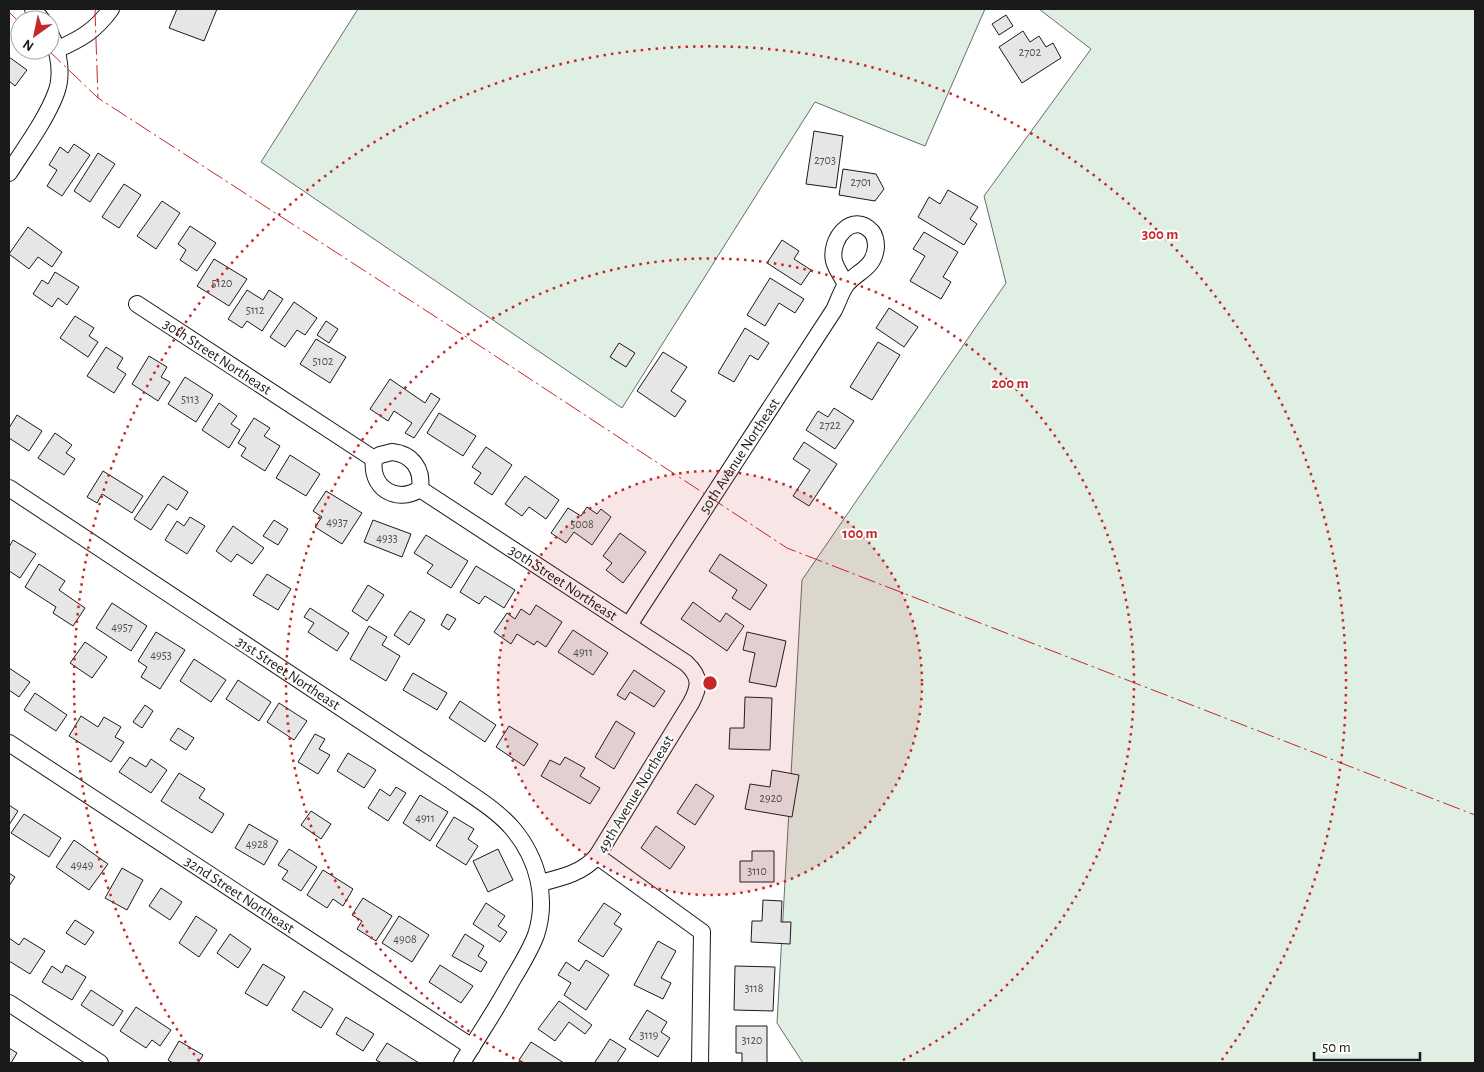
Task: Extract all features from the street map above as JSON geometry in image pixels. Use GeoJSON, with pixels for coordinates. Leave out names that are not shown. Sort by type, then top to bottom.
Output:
{"type":"FeatureCollection","features":[{"type":"Feature","properties":{"kind":"street"},"geometry":{"type":"LineString","coordinates":[[60,48],[91,32],[111,9]]}},
{"type":"Feature","properties":{"kind":"street"},"geometry":{"type":"LineString","coordinates":[[9,173],[40,125],[56,93],[59,79],[57,60]]}},
{"type":"Feature","properties":{"kind":"street","name":"50th Avenue Northeast"},"geometry":{"type":"LineString","coordinates":[[630,625],[834,310],[846,285]]}},
{"type":"Feature","properties":{"kind":"street","name":"30th Street Northeast"},"geometry":{"type":"LineString","coordinates":[[137,304],[374,459]]}},
{"type":"Feature","properties":{"kind":"street"},"geometry":{"type":"LineString","coordinates":[[392,452],[404,454],[415,462],[421,475],[420,488],[407,495],[393,494],[386,490],[381,486],[374,473],[374,459],[380,455],[392,452]]}},
{"type":"Feature","properties":{"kind":"street","name":"31st Street Northeast"},"geometry":{"type":"LineString","coordinates":[[9,488],[496,813],[522,841],[529,853],[540,883]]}},
{"type":"Feature","properties":{"kind":"street","name":"30th Street Northeast"},"geometry":{"type":"LineString","coordinates":[[420,488],[686,663],[694,672],[698,683]]}},
{"type":"Feature","properties":{"kind":"street","name":"49th Avenue Northeast"},"geometry":{"type":"LineString","coordinates":[[540,883],[579,870],[592,862],[597,856],[691,703],[698,683]]}},
{"type":"Feature","properties":{"kind":"street","name":"32nd Street Northeast"},"geometry":{"type":"LineString","coordinates":[[9,743],[472,1047]]}},
{"type":"Feature","properties":{"kind":"street"},"geometry":{"type":"LineString","coordinates":[[597,856],[702,932],[700,1063]]}},
{"type":"Feature","properties":{"kind":"street"},"geometry":{"type":"LineString","coordinates":[[462,1063],[496,1009],[535,936],[541,906],[540,883]]}},
{"type":"Feature","properties":{"kind":"street"},"geometry":{"type":"LineString","coordinates":[[9,1003],[100,1063]]}},
{"type":"Feature","properties":{"kind":"green space"},"geometry":{"type":"Polygon","coordinates":[[[358,9],[985,9],[925,146],[815,102],[622,408],[261,162],[358,9]]]}},
{"type":"Feature","properties":{"kind":"green space"},"geometry":{"type":"Polygon","coordinates":[[[1039,9],[1475,9],[1475,1063],[803,1063],[777,1023],[802,580],[1006,283],[984,196],[1091,49],[1039,9]]]}},
{"type":"Feature","properties":{"kind":"building"},"geometry":{"type":"Polygon","coordinates":[[[177,9],[217,9],[204,41],[169,28],[177,9]]]}},
{"type":"Feature","properties":{"kind":"building"},"geometry":{"type":"Polygon","coordinates":[[[1006,15],[1013,26],[999,35],[992,24],[1006,15]]]}},
{"type":"Feature","properties":{"kind":"building"},"geometry":{"type":"Polygon","coordinates":[[[1023,31],[1030,42],[1039,36],[1046,47],[1053,43],[1061,58],[1022,83],[999,47],[1023,31]]]}},
{"type":"Feature","properties":{"kind":"building"},"geometry":{"type":"Polygon","coordinates":[[[9,57],[10,60],[13,60],[27,70],[15,86],[9,81],[9,57]]]}},
{"type":"Feature","properties":{"kind":"building"},"geometry":{"type":"Polygon","coordinates":[[[814,131],[843,136],[836,188],[806,184],[814,131]]]}},
{"type":"Feature","properties":{"kind":"building"},"geometry":{"type":"Polygon","coordinates":[[[74,144],[90,155],[62,196],[47,186],[57,170],[49,165],[60,147],[68,153],[74,144]]]}},
{"type":"Feature","properties":{"kind":"building"},"geometry":{"type":"Polygon","coordinates":[[[98,153],[115,164],[90,202],[74,191],[98,153]]]}},
{"type":"Feature","properties":{"kind":"building"},"geometry":{"type":"Polygon","coordinates":[[[843,169],[876,174],[884,189],[875,201],[839,195],[843,169]]]}},
{"type":"Feature","properties":{"kind":"building"},"geometry":{"type":"Polygon","coordinates":[[[124,184],[141,195],[119,228],[102,217],[124,184]]]}},
{"type":"Feature","properties":{"kind":"building"},"geometry":{"type":"Polygon","coordinates":[[[948,190],[978,207],[970,219],[977,224],[964,245],[918,217],[929,197],[940,204],[948,190]]]}},
{"type":"Feature","properties":{"kind":"building"},"geometry":{"type":"Polygon","coordinates":[[[162,201],[180,213],[156,249],[137,236],[162,201]]]}},
{"type":"Feature","properties":{"kind":"building"},"geometry":{"type":"Polygon","coordinates":[[[190,226],[216,243],[197,271],[180,260],[186,250],[178,244],[190,226]]]}},
{"type":"Feature","properties":{"kind":"building"},"geometry":{"type":"Polygon","coordinates":[[[28,227],[62,252],[52,267],[38,257],[29,269],[9,254],[28,227]]]}},
{"type":"Feature","properties":{"kind":"building"},"geometry":{"type":"Polygon","coordinates":[[[924,232],[958,252],[943,277],[951,282],[941,299],[910,281],[925,256],[913,249],[924,232]]]}},
{"type":"Feature","properties":{"kind":"building"},"geometry":{"type":"Polygon","coordinates":[[[782,240],[799,251],[794,259],[811,270],[801,285],[767,263],[782,240]]]}},
{"type":"Feature","properties":{"kind":"building"},"geometry":{"type":"Polygon","coordinates":[[[214,259],[247,279],[229,306],[197,286],[214,259]]]}},
{"type":"Feature","properties":{"kind":"building"},"geometry":{"type":"Polygon","coordinates":[[[55,272],[79,287],[67,305],[58,298],[52,307],[33,294],[42,280],[48,284],[55,272]]]}},
{"type":"Feature","properties":{"kind":"building"},"geometry":{"type":"Polygon","coordinates":[[[770,278],[804,299],[795,313],[779,303],[765,326],[747,315],[770,278]]]}},
{"type":"Feature","properties":{"kind":"building"},"geometry":{"type":"Polygon","coordinates":[[[247,290],[263,300],[269,290],[283,299],[262,331],[247,321],[242,328],[228,319],[247,290]]]}},
{"type":"Feature","properties":{"kind":"building"},"geometry":{"type":"Polygon","coordinates":[[[294,302],[317,318],[305,335],[297,330],[285,347],[270,337],[294,302]]]}},
{"type":"Feature","properties":{"kind":"building"},"geometry":{"type":"Polygon","coordinates":[[[889,308],[918,327],[904,347],[876,328],[889,308]]]}},
{"type":"Feature","properties":{"kind":"building"},"geometry":{"type":"Polygon","coordinates":[[[75,316],[94,328],[89,336],[98,342],[88,357],[60,338],[75,316]]]}},
{"type":"Feature","properties":{"kind":"building"},"geometry":{"type":"Polygon","coordinates":[[[326,321],[338,329],[329,343],[317,335],[326,321]]]}},
{"type":"Feature","properties":{"kind":"building"},"geometry":{"type":"Polygon","coordinates":[[[745,328],[769,343],[758,360],[750,355],[734,382],[718,373],[745,328]]]}},
{"type":"Feature","properties":{"kind":"building"},"geometry":{"type":"Polygon","coordinates":[[[316,339],[346,357],[330,383],[300,364],[316,339]]]}},
{"type":"Feature","properties":{"kind":"building"},"geometry":{"type":"Polygon","coordinates":[[[878,342],[900,355],[872,400],[850,387],[878,342]]]}},
{"type":"Feature","properties":{"kind":"building"},"geometry":{"type":"Polygon","coordinates":[[[619,343],[635,353],[626,367],[610,357],[619,343]]]}},
{"type":"Feature","properties":{"kind":"building"},"geometry":{"type":"Polygon","coordinates":[[[106,347],[123,358],[117,368],[126,374],[114,393],[87,376],[106,347]]]}},
{"type":"Feature","properties":{"kind":"building"},"geometry":{"type":"Polygon","coordinates":[[[663,352],[687,367],[671,391],[686,401],[675,417],[637,391],[663,352]]]}},
{"type":"Feature","properties":{"kind":"building"},"geometry":{"type":"Polygon","coordinates":[[[149,356],[167,367],[161,377],[170,382],[158,401],[132,384],[149,356]]]}},
{"type":"Feature","properties":{"kind":"building"},"geometry":{"type":"Polygon","coordinates":[[[185,377],[213,395],[196,422],[168,404],[185,377]]]}},
{"type":"Feature","properties":{"kind":"building"},"geometry":{"type":"Polygon","coordinates":[[[390,379],[425,403],[431,393],[440,399],[414,438],[405,433],[412,423],[394,411],[388,421],[370,409],[390,379]]]}},
{"type":"Feature","properties":{"kind":"building"},"geometry":{"type":"Polygon","coordinates":[[[219,403],[237,416],[231,424],[240,430],[229,448],[202,430],[219,403]]]}},
{"type":"Feature","properties":{"kind":"building"},"geometry":{"type":"Polygon","coordinates":[[[834,408],[854,421],[835,449],[806,430],[818,411],[828,417],[834,408]]]}},
{"type":"Feature","properties":{"kind":"building"},"geometry":{"type":"Polygon","coordinates":[[[439,413],[476,436],[463,456],[427,433],[439,413]]]}},
{"type":"Feature","properties":{"kind":"building"},"geometry":{"type":"Polygon","coordinates":[[[17,415],[42,431],[29,451],[9,438],[9,428],[17,415]]]}},
{"type":"Feature","properties":{"kind":"building"},"geometry":{"type":"Polygon","coordinates":[[[254,418],[270,428],[264,436],[280,446],[265,471],[241,456],[246,448],[238,443],[254,418]]]}},
{"type":"Feature","properties":{"kind":"building"},"geometry":{"type":"Polygon","coordinates":[[[55,433],[72,445],[66,453],[75,459],[64,475],[38,458],[55,433]]]}},
{"type":"Feature","properties":{"kind":"building"},"geometry":{"type":"Polygon","coordinates":[[[804,442],[837,464],[809,506],[793,496],[810,470],[793,459],[804,442]]]}},
{"type":"Feature","properties":{"kind":"building"},"geometry":{"type":"Polygon","coordinates":[[[486,447],[512,465],[492,495],[474,483],[481,473],[472,467],[486,447]]]}},
{"type":"Feature","properties":{"kind":"building"},"geometry":{"type":"Polygon","coordinates":[[[290,455],[320,474],[306,496],[276,478],[290,455]]]}},
{"type":"Feature","properties":{"kind":"building"},"geometry":{"type":"Polygon","coordinates":[[[103,471],[143,496],[132,513],[102,494],[97,503],[87,497],[103,471]]]}},
{"type":"Feature","properties":{"kind":"building"},"geometry":{"type":"Polygon","coordinates":[[[163,476],[188,492],[177,510],[168,504],[151,530],[134,519],[163,476]]]}},
{"type":"Feature","properties":{"kind":"building"},"geometry":{"type":"Polygon","coordinates":[[[525,476],[559,500],[546,519],[529,507],[522,516],[505,504],[525,476]]]}},
{"type":"Feature","properties":{"kind":"building"},"geometry":{"type":"Polygon","coordinates":[[[326,491],[362,513],[342,544],[315,527],[322,517],[313,511],[326,491]]]}},
{"type":"Feature","properties":{"kind":"building"},"geometry":{"type":"Polygon","coordinates":[[[587,507],[597,514],[601,509],[611,517],[592,545],[574,532],[566,543],[551,533],[568,508],[581,516],[587,507]]]}},
{"type":"Feature","properties":{"kind":"building"},"geometry":{"type":"Polygon","coordinates":[[[190,517],[205,526],[187,554],[165,540],[177,521],[184,526],[190,517]]]}},
{"type":"Feature","properties":{"kind":"building"},"geometry":{"type":"Polygon","coordinates":[[[274,520],[288,529],[278,545],[263,536],[274,520]]]}},
{"type":"Feature","properties":{"kind":"building"},"geometry":{"type":"Polygon","coordinates":[[[373,520],[411,534],[402,557],[364,542],[373,520]]]}},
{"type":"Feature","properties":{"kind":"building"},"geometry":{"type":"Polygon","coordinates":[[[233,526],[264,548],[252,564],[237,554],[231,562],[216,551],[233,526]]]}},
{"type":"Feature","properties":{"kind":"building"},"geometry":{"type":"Polygon","coordinates":[[[620,533],[646,552],[623,583],[606,570],[612,563],[603,556],[620,533]]]}},
{"type":"Feature","properties":{"kind":"building"},"geometry":{"type":"Polygon","coordinates":[[[426,535],[468,561],[451,588],[427,573],[433,565],[414,553],[426,535]]]}},
{"type":"Feature","properties":{"kind":"building"},"geometry":{"type":"Polygon","coordinates":[[[13,540],[36,554],[20,578],[9,571],[9,547],[13,540]]]}},
{"type":"Feature","properties":{"kind":"building"},"geometry":{"type":"Polygon","coordinates":[[[720,554],[767,585],[750,610],[732,598],[737,590],[709,571],[720,554]]]}},
{"type":"Feature","properties":{"kind":"building"},"geometry":{"type":"Polygon","coordinates":[[[39,564],[65,581],[59,590],[85,608],[73,626],[53,613],[56,607],[25,587],[39,564]]]}},
{"type":"Feature","properties":{"kind":"building"},"geometry":{"type":"Polygon","coordinates":[[[476,566],[515,590],[504,608],[485,596],[479,604],[460,592],[476,566]]]}},
{"type":"Feature","properties":{"kind":"building"},"geometry":{"type":"Polygon","coordinates":[[[267,574],[291,589],[278,610],[253,595],[267,574]]]}},
{"type":"Feature","properties":{"kind":"building"},"geometry":{"type":"Polygon","coordinates":[[[368,585],[384,595],[367,621],[352,611],[368,585]]]}},
{"type":"Feature","properties":{"kind":"building"},"geometry":{"type":"Polygon","coordinates":[[[693,602],[720,622],[726,613],[744,626],[727,651],[681,619],[693,602]]]}},
{"type":"Feature","properties":{"kind":"building"},"geometry":{"type":"Polygon","coordinates":[[[112,603],[147,626],[131,651],[96,628],[112,603]]]}},
{"type":"Feature","properties":{"kind":"building"},"geometry":{"type":"Polygon","coordinates":[[[536,605],[562,622],[546,647],[537,641],[534,645],[517,634],[511,644],[494,632],[507,613],[515,619],[521,609],[530,615],[536,605]]]}},
{"type":"Feature","properties":{"kind":"building"},"geometry":{"type":"Polygon","coordinates":[[[310,608],[349,633],[337,651],[308,632],[314,623],[304,617],[310,608]]]}},
{"type":"Feature","properties":{"kind":"building"},"geometry":{"type":"Polygon","coordinates":[[[410,611],[425,620],[409,645],[394,635],[410,611]]]}},
{"type":"Feature","properties":{"kind":"building"},"geometry":{"type":"Polygon","coordinates":[[[447,614],[456,619],[449,630],[441,625],[447,614]]]}},
{"type":"Feature","properties":{"kind":"building"},"geometry":{"type":"Polygon","coordinates":[[[369,626],[387,637],[382,645],[400,656],[386,681],[350,659],[369,626]]]}},
{"type":"Feature","properties":{"kind":"building"},"geometry":{"type":"Polygon","coordinates":[[[573,630],[608,653],[593,675],[558,652],[573,630]]]}},
{"type":"Feature","properties":{"kind":"building"},"geometry":{"type":"Polygon","coordinates":[[[156,632],[185,650],[160,689],[141,677],[147,667],[138,661],[156,632]]]}},
{"type":"Feature","properties":{"kind":"building"},"geometry":{"type":"Polygon","coordinates":[[[747,632],[786,641],[776,687],[749,682],[755,653],[743,650],[747,632]]]}},
{"type":"Feature","properties":{"kind":"building"},"geometry":{"type":"Polygon","coordinates":[[[85,642],[107,657],[92,678],[70,663],[85,642]]]}},
{"type":"Feature","properties":{"kind":"building"},"geometry":{"type":"Polygon","coordinates":[[[194,659],[226,680],[211,702],[180,681],[194,659]]]}},
{"type":"Feature","properties":{"kind":"building"},"geometry":{"type":"Polygon","coordinates":[[[9,668],[30,682],[19,697],[9,690],[9,668]]]}},
{"type":"Feature","properties":{"kind":"building"},"geometry":{"type":"Polygon","coordinates":[[[634,670],[665,691],[654,707],[630,692],[625,700],[617,695],[634,670]]]}},
{"type":"Feature","properties":{"kind":"building"},"geometry":{"type":"Polygon","coordinates":[[[413,673],[447,693],[437,710],[403,690],[413,673]]]}},
{"type":"Feature","properties":{"kind":"building"},"geometry":{"type":"Polygon","coordinates":[[[238,680],[271,702],[259,721],[226,699],[238,680]]]}},
{"type":"Feature","properties":{"kind":"building"},"geometry":{"type":"Polygon","coordinates":[[[35,693],[67,715],[56,731],[24,710],[35,693]]]}},
{"type":"Feature","properties":{"kind":"building"},"geometry":{"type":"Polygon","coordinates":[[[745,697],[772,698],[770,750],[729,749],[730,728],[744,728],[745,697]]]}},
{"type":"Feature","properties":{"kind":"building"},"geometry":{"type":"Polygon","coordinates":[[[460,701],[496,725],[485,742],[449,718],[460,701]]]}},
{"type":"Feature","properties":{"kind":"building"},"geometry":{"type":"Polygon","coordinates":[[[279,703],[307,721],[294,740],[267,722],[279,703]]]}},
{"type":"Feature","properties":{"kind":"building"},"geometry":{"type":"Polygon","coordinates":[[[145,705],[153,711],[142,728],[133,722],[145,705]]]}},
{"type":"Feature","properties":{"kind":"building"},"geometry":{"type":"Polygon","coordinates":[[[81,716],[98,727],[104,717],[121,727],[115,737],[124,742],[111,762],[69,736],[81,716]]]}},
{"type":"Feature","properties":{"kind":"building"},"geometry":{"type":"Polygon","coordinates":[[[616,721],[635,733],[614,769],[595,757],[616,721]]]}},
{"type":"Feature","properties":{"kind":"building"},"geometry":{"type":"Polygon","coordinates":[[[509,726],[538,744],[524,766],[496,747],[509,726]]]}},
{"type":"Feature","properties":{"kind":"building"},"geometry":{"type":"Polygon","coordinates":[[[178,728],[194,738],[186,750],[170,740],[178,728]]]}},
{"type":"Feature","properties":{"kind":"building"},"geometry":{"type":"Polygon","coordinates":[[[315,734],[325,739],[319,749],[330,755],[318,774],[298,762],[315,734]]]}},
{"type":"Feature","properties":{"kind":"building"},"geometry":{"type":"Polygon","coordinates":[[[348,753],[376,770],[364,788],[337,771],[348,753]]]}},
{"type":"Feature","properties":{"kind":"building"},"geometry":{"type":"Polygon","coordinates":[[[130,757],[146,767],[151,759],[167,770],[151,793],[119,772],[130,757]]]}},
{"type":"Feature","properties":{"kind":"building"},"geometry":{"type":"Polygon","coordinates":[[[565,757],[585,768],[580,776],[600,788],[590,804],[541,776],[550,760],[560,765],[565,757]]]}},
{"type":"Feature","properties":{"kind":"building"},"geometry":{"type":"Polygon","coordinates":[[[772,770],[799,775],[792,817],[745,809],[750,784],[770,787],[772,770]]]}},
{"type":"Feature","properties":{"kind":"building"},"geometry":{"type":"Polygon","coordinates":[[[179,773],[205,789],[199,798],[224,814],[212,833],[161,801],[179,773]]]}},
{"type":"Feature","properties":{"kind":"building"},"geometry":{"type":"Polygon","coordinates":[[[696,784],[714,796],[695,825],[677,813],[696,784]]]}},
{"type":"Feature","properties":{"kind":"building"},"geometry":{"type":"Polygon","coordinates":[[[396,787],[406,793],[388,821],[368,808],[380,789],[390,796],[396,787]]]}},
{"type":"Feature","properties":{"kind":"building"},"geometry":{"type":"Polygon","coordinates":[[[420,795],[448,812],[430,841],[403,823],[420,795]]]}},
{"type":"Feature","properties":{"kind":"building"},"geometry":{"type":"Polygon","coordinates":[[[9,805],[18,811],[9,825],[9,805]]]}},
{"type":"Feature","properties":{"kind":"building"},"geometry":{"type":"Polygon","coordinates":[[[311,811],[331,824],[321,839],[301,825],[311,811]]]}},
{"type":"Feature","properties":{"kind":"building"},"geometry":{"type":"Polygon","coordinates":[[[24,814],[61,838],[49,857],[11,833],[24,814]]]}},
{"type":"Feature","properties":{"kind":"building"},"geometry":{"type":"Polygon","coordinates":[[[454,817],[474,829],[468,839],[478,846],[466,865],[436,846],[454,817]]]}},
{"type":"Feature","properties":{"kind":"building"},"geometry":{"type":"Polygon","coordinates":[[[249,824],[278,841],[264,865],[235,848],[249,824]]]}},
{"type":"Feature","properties":{"kind":"building"},"geometry":{"type":"Polygon","coordinates":[[[656,826],[685,847],[670,869],[641,848],[656,826]]]}},
{"type":"Feature","properties":{"kind":"building"},"geometry":{"type":"Polygon","coordinates":[[[74,840],[108,864],[89,890],[56,867],[74,840]]]}},
{"type":"Feature","properties":{"kind":"building"},"geometry":{"type":"Polygon","coordinates":[[[289,849],[317,867],[301,891],[282,879],[288,871],[278,865],[289,849]]]}},
{"type":"Feature","properties":{"kind":"building"},"geometry":{"type":"Polygon","coordinates":[[[498,849],[513,880],[488,892],[473,861],[498,849]]]}},
{"type":"Feature","properties":{"kind":"building"},"geometry":{"type":"Polygon","coordinates":[[[752,851],[774,851],[774,882],[740,882],[740,861],[752,861],[752,851]]]}},
{"type":"Feature","properties":{"kind":"building"},"geometry":{"type":"Polygon","coordinates":[[[122,868],[143,880],[127,910],[105,898],[122,868]]]}},
{"type":"Feature","properties":{"kind":"building"},"geometry":{"type":"Polygon","coordinates":[[[323,870],[353,889],[343,906],[333,899],[327,908],[307,895],[323,870]]]}},
{"type":"Feature","properties":{"kind":"building"},"geometry":{"type":"Polygon","coordinates":[[[9,873],[15,877],[9,886],[9,873]]]}},
{"type":"Feature","properties":{"kind":"building"},"geometry":{"type":"Polygon","coordinates":[[[161,888],[182,902],[170,920],[149,906],[161,888]]]}},
{"type":"Feature","properties":{"kind":"building"},"geometry":{"type":"Polygon","coordinates":[[[363,898],[392,916],[376,941],[357,929],[362,921],[352,915],[363,898]]]}},
{"type":"Feature","properties":{"kind":"building"},"geometry":{"type":"Polygon","coordinates":[[[763,900],[782,901],[781,922],[791,922],[790,944],[751,942],[752,921],[762,921],[763,900]]]}},
{"type":"Feature","properties":{"kind":"building"},"geometry":{"type":"Polygon","coordinates":[[[486,903],[505,916],[498,926],[507,932],[500,942],[473,924],[486,903]]]}},
{"type":"Feature","properties":{"kind":"building"},"geometry":{"type":"Polygon","coordinates":[[[604,903],[621,914],[614,924],[622,929],[603,957],[578,941],[604,903]]]}},
{"type":"Feature","properties":{"kind":"building"},"geometry":{"type":"Polygon","coordinates":[[[196,916],[217,930],[199,957],[179,943],[196,916]]]}},
{"type":"Feature","properties":{"kind":"building"},"geometry":{"type":"Polygon","coordinates":[[[399,916],[429,935],[412,962],[382,943],[399,916]]]}},
{"type":"Feature","properties":{"kind":"building"},"geometry":{"type":"Polygon","coordinates":[[[75,920],[94,932],[85,945],[66,933],[75,920]]]}},
{"type":"Feature","properties":{"kind":"building"},"geometry":{"type":"Polygon","coordinates":[[[230,934],[251,949],[238,968],[217,953],[230,934]]]}},
{"type":"Feature","properties":{"kind":"building"},"geometry":{"type":"Polygon","coordinates":[[[465,934],[484,946],[478,956],[487,962],[481,972],[452,956],[465,934]]]}},
{"type":"Feature","properties":{"kind":"building"},"geometry":{"type":"Polygon","coordinates":[[[9,938],[19,945],[24,938],[45,951],[30,974],[9,961],[9,938]]]}},
{"type":"Feature","properties":{"kind":"building"},"geometry":{"type":"Polygon","coordinates":[[[658,941],[676,951],[661,978],[671,983],[663,999],[634,985],[658,941]]]}},
{"type":"Feature","properties":{"kind":"building"},"geometry":{"type":"Polygon","coordinates":[[[586,960],[609,975],[586,1010],[564,995],[571,983],[558,975],[566,962],[579,971],[586,960]]]}},
{"type":"Feature","properties":{"kind":"building"},"geometry":{"type":"Polygon","coordinates":[[[263,964],[285,977],[267,1006],[245,993],[263,964]]]}},
{"type":"Feature","properties":{"kind":"building"},"geometry":{"type":"Polygon","coordinates":[[[66,965],[86,977],[72,1000],[42,982],[52,966],[62,973],[66,965]]]}},
{"type":"Feature","properties":{"kind":"building"},"geometry":{"type":"Polygon","coordinates":[[[440,965],[473,986],[461,1003],[429,982],[440,965]]]}},
{"type":"Feature","properties":{"kind":"building"},"geometry":{"type":"Polygon","coordinates":[[[735,966],[775,967],[773,1011],[734,1010],[735,966]]]}},
{"type":"Feature","properties":{"kind":"building"},"geometry":{"type":"Polygon","coordinates":[[[91,990],[123,1011],[113,1026],[81,1005],[91,990]]]}},
{"type":"Feature","properties":{"kind":"building"},"geometry":{"type":"Polygon","coordinates":[[[304,991],[333,1009],[321,1028],[292,1010],[304,991]]]}},
{"type":"Feature","properties":{"kind":"building"},"geometry":{"type":"Polygon","coordinates":[[[559,1001],[592,1025],[585,1034],[569,1022],[555,1041],[538,1029],[559,1001]]]}},
{"type":"Feature","properties":{"kind":"building"},"geometry":{"type":"Polygon","coordinates":[[[136,1007],[171,1030],[160,1046],[152,1040],[146,1048],[120,1031],[136,1007]]]}},
{"type":"Feature","properties":{"kind":"building"},"geometry":{"type":"Polygon","coordinates":[[[647,1010],[667,1022],[661,1032],[670,1038],[658,1057],[629,1039],[647,1010]]]}},
{"type":"Feature","properties":{"kind":"building"},"geometry":{"type":"Polygon","coordinates":[[[346,1017],[374,1034],[363,1051],[336,1034],[346,1017]]]}},
{"type":"Feature","properties":{"kind":"building"},"geometry":{"type":"Polygon","coordinates":[[[736,1026],[767,1026],[767,1063],[742,1063],[742,1053],[736,1053],[736,1026]]]}},
{"type":"Feature","properties":{"kind":"building"},"geometry":{"type":"Polygon","coordinates":[[[610,1039],[626,1049],[617,1063],[595,1062],[610,1039]]]}},
{"type":"Feature","properties":{"kind":"building"},"geometry":{"type":"Polygon","coordinates":[[[179,1041],[203,1055],[198,1063],[173,1063],[168,1060],[179,1041]]]}},
{"type":"Feature","properties":{"kind":"building"},"geometry":{"type":"Polygon","coordinates":[[[531,1042],[564,1063],[524,1063],[519,1060],[531,1042]]]}},
{"type":"Feature","properties":{"kind":"building"},"geometry":{"type":"Polygon","coordinates":[[[387,1043],[419,1063],[382,1063],[376,1060],[387,1043]]]}},
{"type":"Feature","properties":{"kind":"building"},"geometry":{"type":"Polygon","coordinates":[[[9,1048],[17,1053],[11,1063],[9,1063],[9,1048]]]}},
{"type":"Feature","properties":{"kind":"power"},"geometry":{"type":"LineString","coordinates":[[97,9],[95,11],[98,98]]}},
{"type":"Feature","properties":{"kind":"power"},"geometry":{"type":"LineString","coordinates":[[58,60],[98,98],[787,548],[1475,815]]}}]}
